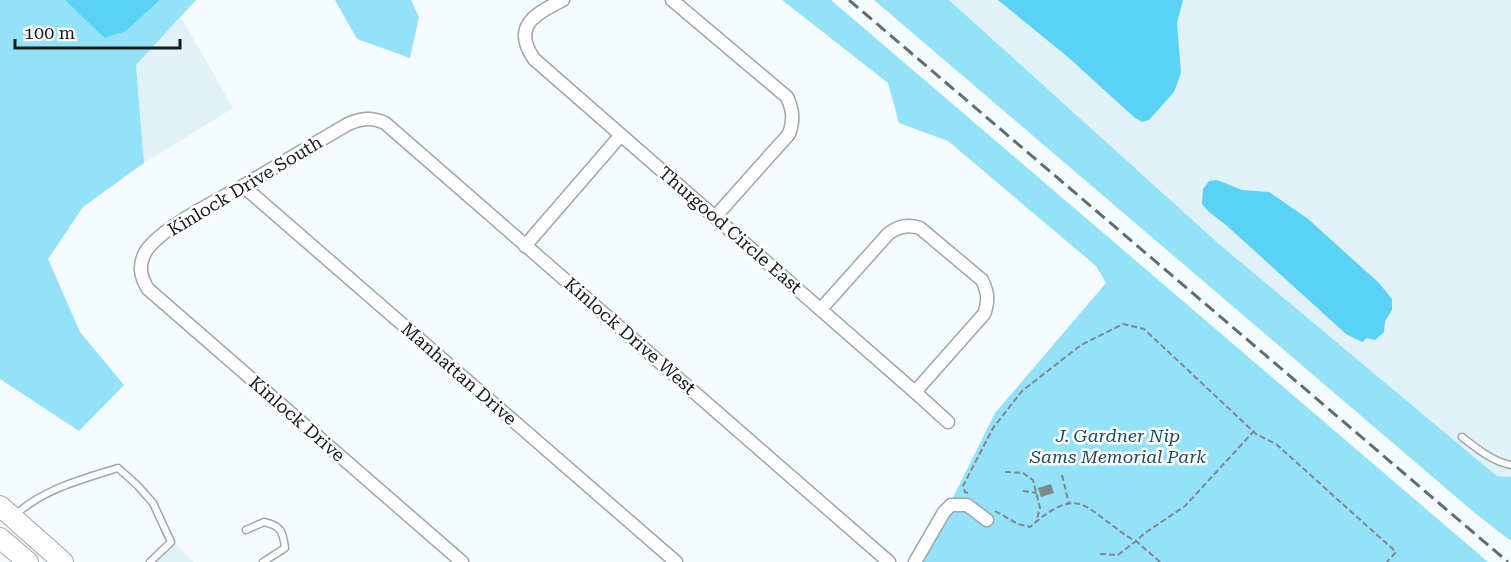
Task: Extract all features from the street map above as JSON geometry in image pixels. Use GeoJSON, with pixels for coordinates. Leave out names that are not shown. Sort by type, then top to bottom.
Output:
{"type":"FeatureCollection","features":[{"type":"Feature","properties":{"kind":"highway"},"geometry":{"type":"LineString","coordinates":[[6,512],[63,562]]}},
{"type":"Feature","properties":{"kind":"highway"},"geometry":{"type":"LineString","coordinates":[[0,538],[28,562]]}},
{"type":"Feature","properties":{"kind":"street","name":"Thurgood Circle East"},"geometry":{"type":"LineString","coordinates":[[563,0],[540,11],[525,32],[525,42],[534,59],[948,422]]}},
{"type":"Feature","properties":{"kind":"street"},"geometry":{"type":"LineString","coordinates":[[672,0],[787,97],[793,117],[789,134],[715,217]]}},
{"type":"Feature","properties":{"kind":"street","name":"Kinlock Drive South"},"geometry":{"type":"LineString","coordinates":[[141,271],[141,262],[147,249],[183,220],[348,124],[367,118]]}},
{"type":"Feature","properties":{"kind":"street","name":"Kinlock Drive West"},"geometry":{"type":"LineString","coordinates":[[367,118],[386,123],[889,562]]}},
{"type":"Feature","properties":{"kind":"street"},"geometry":{"type":"LineString","coordinates":[[525,246],[621,135]]}},
{"type":"Feature","properties":{"kind":"street","name":"Manhattan Drive"},"geometry":{"type":"LineString","coordinates":[[243,186],[676,562]]}},
{"type":"Feature","properties":{"kind":"street"},"geometry":{"type":"LineString","coordinates":[[821,309],[888,234],[903,226],[913,225],[920,228],[982,280],[988,297],[984,314],[915,392]]}},
{"type":"Feature","properties":{"kind":"street","name":"Kinlock Drive"},"geometry":{"type":"LineString","coordinates":[[141,271],[148,289],[462,562]]}},
{"type":"Feature","properties":{"kind":"street"},"geometry":{"type":"LineString","coordinates":[[915,562],[944,512],[951,505],[967,505],[991,515]]}},
{"type":"Feature","properties":{"kind":"lane"},"geometry":{"type":"LineString","coordinates":[[1462,437],[1478,450],[1511,465]]}},
{"type":"Feature","properties":{"kind":"lane"},"geometry":{"type":"LineString","coordinates":[[6,512],[22,508],[74,481],[118,468],[153,503],[171,542],[150,562]]}},
{"type":"Feature","properties":{"kind":"lane"},"geometry":{"type":"LineString","coordinates":[[246,530],[264,522],[277,527],[282,532],[285,548],[263,562]]}},
{"type":"Feature","properties":{"kind":"path"},"geometry":{"type":"LineString","coordinates":[[975,498],[965,492],[963,486],[993,428],[1022,391],[1081,345],[1123,324],[1144,329],[1254,431],[1276,444],[1396,552],[1388,562]]}},
{"type":"Feature","properties":{"kind":"path"},"geometry":{"type":"LineString","coordinates":[[1100,554],[1118,555],[1144,533],[1185,506],[1254,431]]}},
{"type":"Feature","properties":{"kind":"path"},"geometry":{"type":"LineString","coordinates":[[1005,472],[1023,473],[1033,480],[1040,508],[1036,522]]}},
{"type":"Feature","properties":{"kind":"path"},"geometry":{"type":"LineString","coordinates":[[1062,475],[1069,504]]}},
{"type":"Feature","properties":{"kind":"path"},"geometry":{"type":"LineString","coordinates":[[1023,491],[1037,493]]}},
{"type":"Feature","properties":{"kind":"path"},"geometry":{"type":"LineString","coordinates":[[991,515],[1030,528],[1044,515],[1065,504],[1079,504],[1136,541],[1160,562]]}},
{"type":"Feature","properties":{"kind":"shaded area"},"geometry":{"type":"Polygon","coordinates":[[[65,0],[160,0],[125,32],[104,38],[65,0]]]}},
{"type":"Feature","properties":{"kind":"shaded area"},"geometry":{"type":"Polygon","coordinates":[[[949,0],[1511,0],[1511,477],[1497,476],[1219,244],[949,0]]]}},
{"type":"Feature","properties":{"kind":"shaded area"},"geometry":{"type":"Polygon","coordinates":[[[998,0],[1183,0],[1177,23],[1181,73],[1174,92],[1149,120],[1142,122],[998,0]]]}},
{"type":"Feature","properties":{"kind":"shaded area"},"geometry":{"type":"Polygon","coordinates":[[[181,17],[233,108],[144,163],[136,65],[181,17]]]}},
{"type":"Feature","properties":{"kind":"shaded area"},"geometry":{"type":"Polygon","coordinates":[[[1217,180],[1242,190],[1269,192],[1307,218],[1379,283],[1392,299],[1392,310],[1385,321],[1384,332],[1375,340],[1367,338],[1362,342],[1346,334],[1209,212],[1202,204],[1203,189],[1209,181],[1217,180]]]}},
{"type":"Feature","properties":{"kind":"shaded area"},"geometry":{"type":"Polygon","coordinates":[[[175,543],[193,562],[155,562],[175,543]]]}},
{"type":"Feature","properties":{"kind":"green space"},"geometry":{"type":"Polygon","coordinates":[[[0,0],[65,0],[104,38],[125,32],[160,0],[196,0],[136,65],[144,163],[83,207],[48,259],[80,332],[124,385],[79,431],[0,379],[0,0]]]}},
{"type":"Feature","properties":{"kind":"green space"},"geometry":{"type":"Polygon","coordinates":[[[335,0],[411,0],[419,17],[410,58],[357,39],[335,0]]]}},
{"type":"Feature","properties":{"kind":"green space","name":"J. Gardner Nip Sams Memorial Park"},"geometry":{"type":"Polygon","coordinates":[[[782,0],[831,0],[1488,562],[921,562],[995,413],[1106,283],[1096,266],[948,141],[899,123],[888,83],[782,0]]]}},
{"type":"Feature","properties":{"kind":"green space"},"geometry":{"type":"Polygon","coordinates":[[[874,0],[949,0],[1219,244],[1497,476],[1511,477],[1511,541],[1476,514],[874,0]]]}},
{"type":"Feature","properties":{"kind":"building"},"geometry":{"type":"Polygon","coordinates":[[[1051,484],[1054,493],[1041,497],[1038,488],[1051,484]]]}},
{"type":"Feature","properties":{"kind":"railway"},"geometry":{"type":"LineString","coordinates":[[849,0],[1508,562]]}}]}
